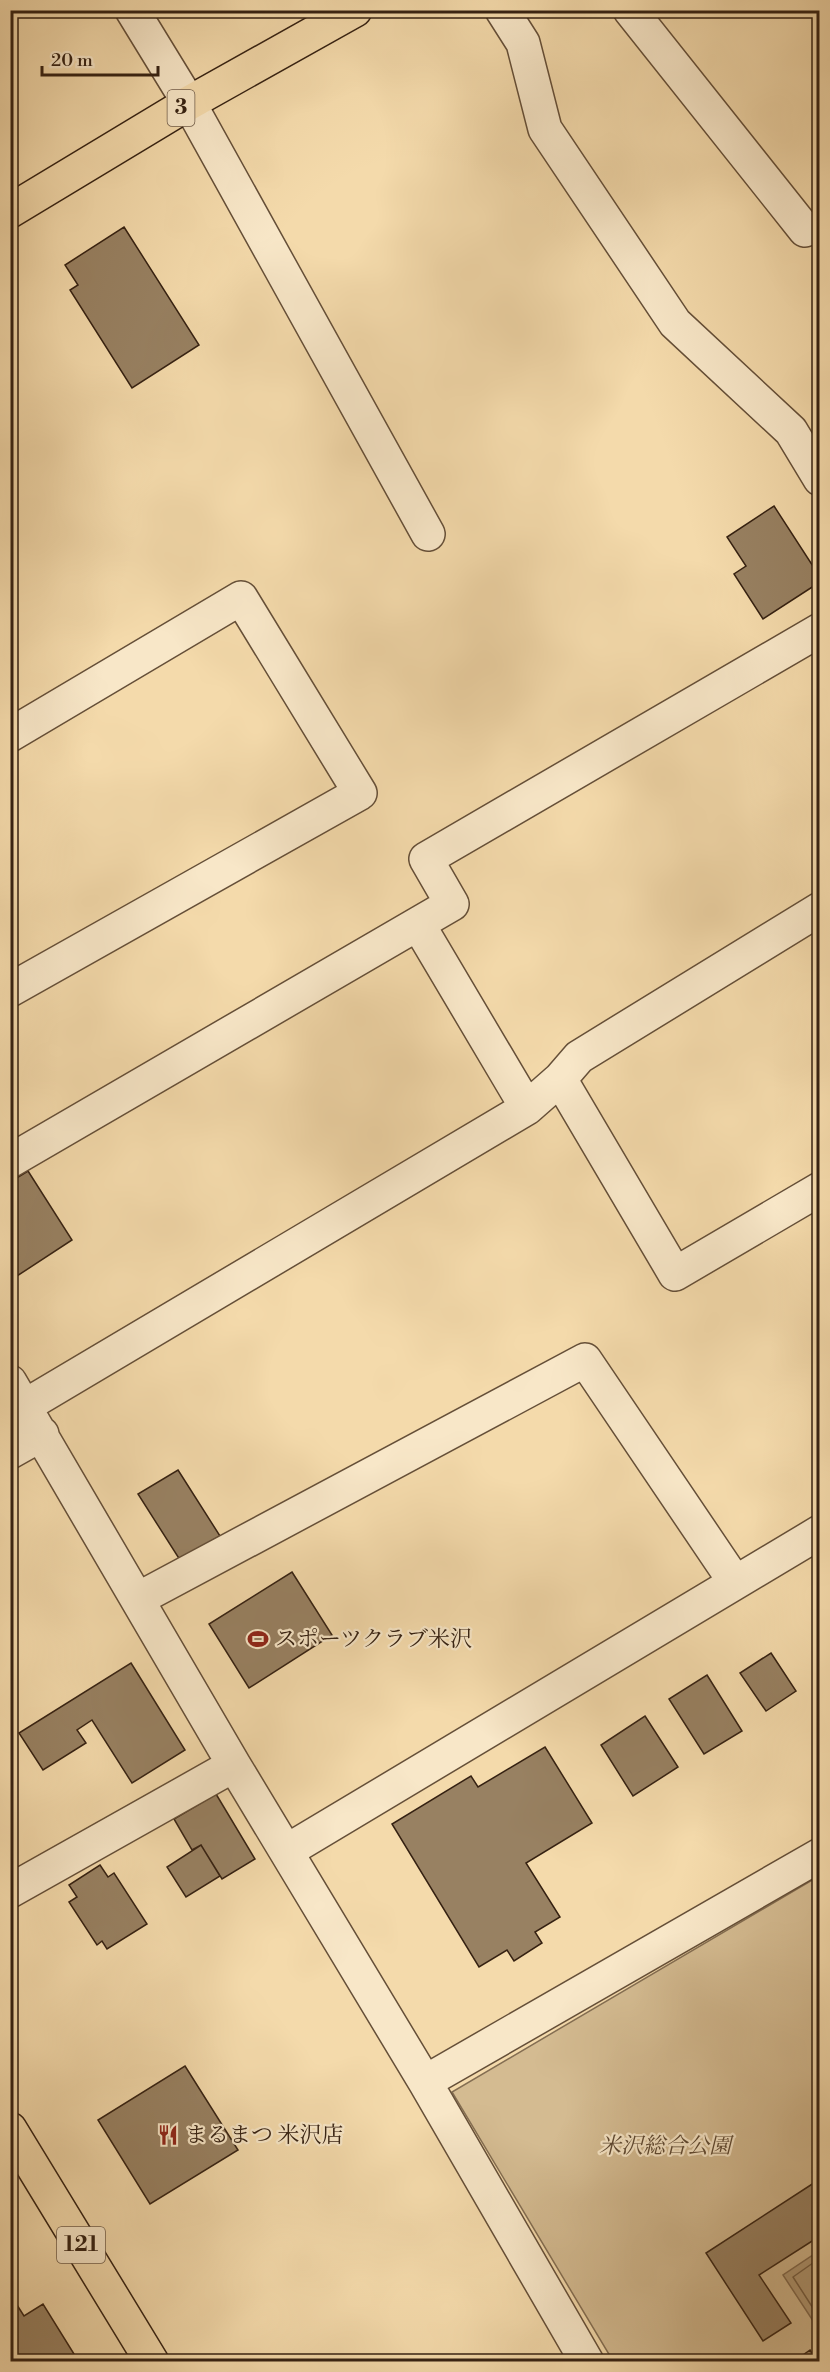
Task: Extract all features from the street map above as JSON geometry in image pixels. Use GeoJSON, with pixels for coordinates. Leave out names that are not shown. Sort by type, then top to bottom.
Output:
{"type":"FeatureCollection","features":[{"type":"Feature","properties":{"kind":"main road","name":"3"},"geometry":{"type":"LineString","coordinates":[[10,211],[189,103],[355,10]]}},
{"type":"Feature","properties":{"kind":"main road","name":"121"},"geometry":{"type":"LineString","coordinates":[[10,2129],[152,2361]]}},
{"type":"Feature","properties":{"kind":"street"},"geometry":{"type":"LineString","coordinates":[[132,10],[189,103],[428,534]]}},
{"type":"Feature","properties":{"kind":"street"},"geometry":{"type":"LineString","coordinates":[[502,10],[523,43],[545,129],[675,323],[791,431],[819,479]]}},
{"type":"Feature","properties":{"kind":"street"},"geometry":{"type":"LineString","coordinates":[[630,10],[805,230]]}},
{"type":"Feature","properties":{"kind":"street"},"geometry":{"type":"LineString","coordinates":[[10,735],[241,597],[360,794],[10,990]]}},
{"type":"Feature","properties":{"kind":"street"},"geometry":{"type":"LineString","coordinates":[[10,1161],[452,904],[426,859],[819,630]]}},
{"type":"Feature","properties":{"kind":"street"},"geometry":{"type":"LineString","coordinates":[[587,2361],[425,2082],[234,1765],[18,1394],[527,1108],[560,1079],[579,1057],[819,909]]}},
{"type":"Feature","properties":{"kind":"street"},"geometry":{"type":"LineString","coordinates":[[418,924],[527,1108]]}},
{"type":"Feature","properties":{"kind":"street"},"geometry":{"type":"LineString","coordinates":[[560,1079],[675,1274],[819,1189]]}},
{"type":"Feature","properties":{"kind":"street"},"geometry":{"type":"LineString","coordinates":[[138,1599],[585,1360],[735,1582]]}},
{"type":"Feature","properties":{"kind":"street"},"geometry":{"type":"LineString","coordinates":[[10,1452],[42,1434]]}},
{"type":"Feature","properties":{"kind":"street"},"geometry":{"type":"LineString","coordinates":[[287,1851],[819,1532]]}},
{"type":"Feature","properties":{"kind":"street"},"geometry":{"type":"LineString","coordinates":[[10,1891],[234,1765]]}},
{"type":"Feature","properties":{"kind":"street"},"geometry":{"type":"LineString","coordinates":[[425,2082],[819,1855]]}},
{"type":"Feature","properties":{"kind":"green space","name":"米沢総合公園"},"geometry":{"type":"Polygon","coordinates":[[[819,1876],[819,2361],[613,2361],[452,2092],[819,1876]]]}},
{"type":"Feature","properties":{"kind":"water"},"geometry":{"type":"Polygon","coordinates":[[[819,2251],[819,2330],[783,2275],[819,2251]]]}},
{"type":"Feature","properties":{"kind":"building"},"geometry":{"type":"Polygon","coordinates":[[[124,227],[199,345],[132,388],[70,290],[78,285],[65,265],[124,227]]]}},
{"type":"Feature","properties":{"kind":"building"},"geometry":{"type":"Polygon","coordinates":[[[774,506],[820,577],[820,582],[763,619],[734,574],[746,566],[727,537],[774,506]]]}},
{"type":"Feature","properties":{"kind":"building"},"geometry":{"type":"Polygon","coordinates":[[[28,1171],[72,1240],[17,1276],[10,1267],[10,1182],[28,1171]]]}},
{"type":"Feature","properties":{"kind":"building"},"geometry":{"type":"Polygon","coordinates":[[[178,1470],[220,1536],[180,1560],[138,1494],[178,1470]]]}},
{"type":"Feature","properties":{"kind":"building"},"geometry":{"type":"Polygon","coordinates":[[[292,1572],[332,1635],[249,1688],[209,1624],[292,1572]]]}},
{"type":"Feature","properties":{"kind":"building"},"geometry":{"type":"Polygon","coordinates":[[[771,1653],[796,1691],[766,1711],[740,1673],[771,1653]]]}},
{"type":"Feature","properties":{"kind":"building"},"geometry":{"type":"Polygon","coordinates":[[[131,1663],[185,1750],[132,1783],[92,1720],[77,1730],[86,1743],[43,1770],[19,1733],[131,1663]]]}},
{"type":"Feature","properties":{"kind":"building"},"geometry":{"type":"Polygon","coordinates":[[[707,1675],[742,1731],[704,1754],[669,1699],[707,1675]]]}},
{"type":"Feature","properties":{"kind":"building"},"geometry":{"type":"Polygon","coordinates":[[[645,1716],[678,1767],[633,1796],[601,1745],[645,1716]]]}},
{"type":"Feature","properties":{"kind":"building"},"geometry":{"type":"Polygon","coordinates":[[[545,1747],[592,1823],[526,1863],[560,1917],[535,1932],[542,1943],[514,1961],[507,1950],[479,1967],[392,1824],[471,1776],[478,1787],[545,1747]]]}},
{"type":"Feature","properties":{"kind":"building"},"geometry":{"type":"Polygon","coordinates":[[[216,1794],[255,1859],[222,1879],[201,1845],[192,1850],[174,1819],[216,1794]]]}},
{"type":"Feature","properties":{"kind":"building"},"geometry":{"type":"Polygon","coordinates":[[[201,1845],[220,1876],[186,1897],[167,1867],[201,1845]]]}},
{"type":"Feature","properties":{"kind":"building"},"geometry":{"type":"Polygon","coordinates":[[[100,1865],[108,1877],[114,1873],[147,1924],[107,1949],[102,1941],[97,1945],[69,1902],[77,1897],[69,1885],[100,1865]]]}},
{"type":"Feature","properties":{"kind":"building","name":"まるまつ 米沢店"},"geometry":{"type":"Polygon","coordinates":[[[185,2066],[238,2150],[150,2204],[98,2120],[185,2066]]]}},
{"type":"Feature","properties":{"kind":"building"},"geometry":{"type":"Polygon","coordinates":[[[820,2179],[820,2236],[759,2275],[791,2323],[763,2341],[706,2253],[820,2179]]]}},
{"type":"Feature","properties":{"kind":"building"},"geometry":{"type":"Polygon","coordinates":[[[10,2294],[24,2316],[43,2304],[79,2362],[10,2362],[10,2294]]]}},
{"type":"Feature","properties":{"kind":"building"},"geometry":{"type":"Polygon","coordinates":[[[810,2350],[817,2362],[793,2362],[810,2350]]]}},
{"type":"Feature","properties":{"kind":"place","name":"スポーツクラブ米沢"},"geometry":{"type":"Point","coordinates":[258,1639]}},
{"type":"Feature","properties":{"kind":"place","name":"まるまつ 米沢店"},"geometry":{"type":"Point","coordinates":[168,2135]}}]}
